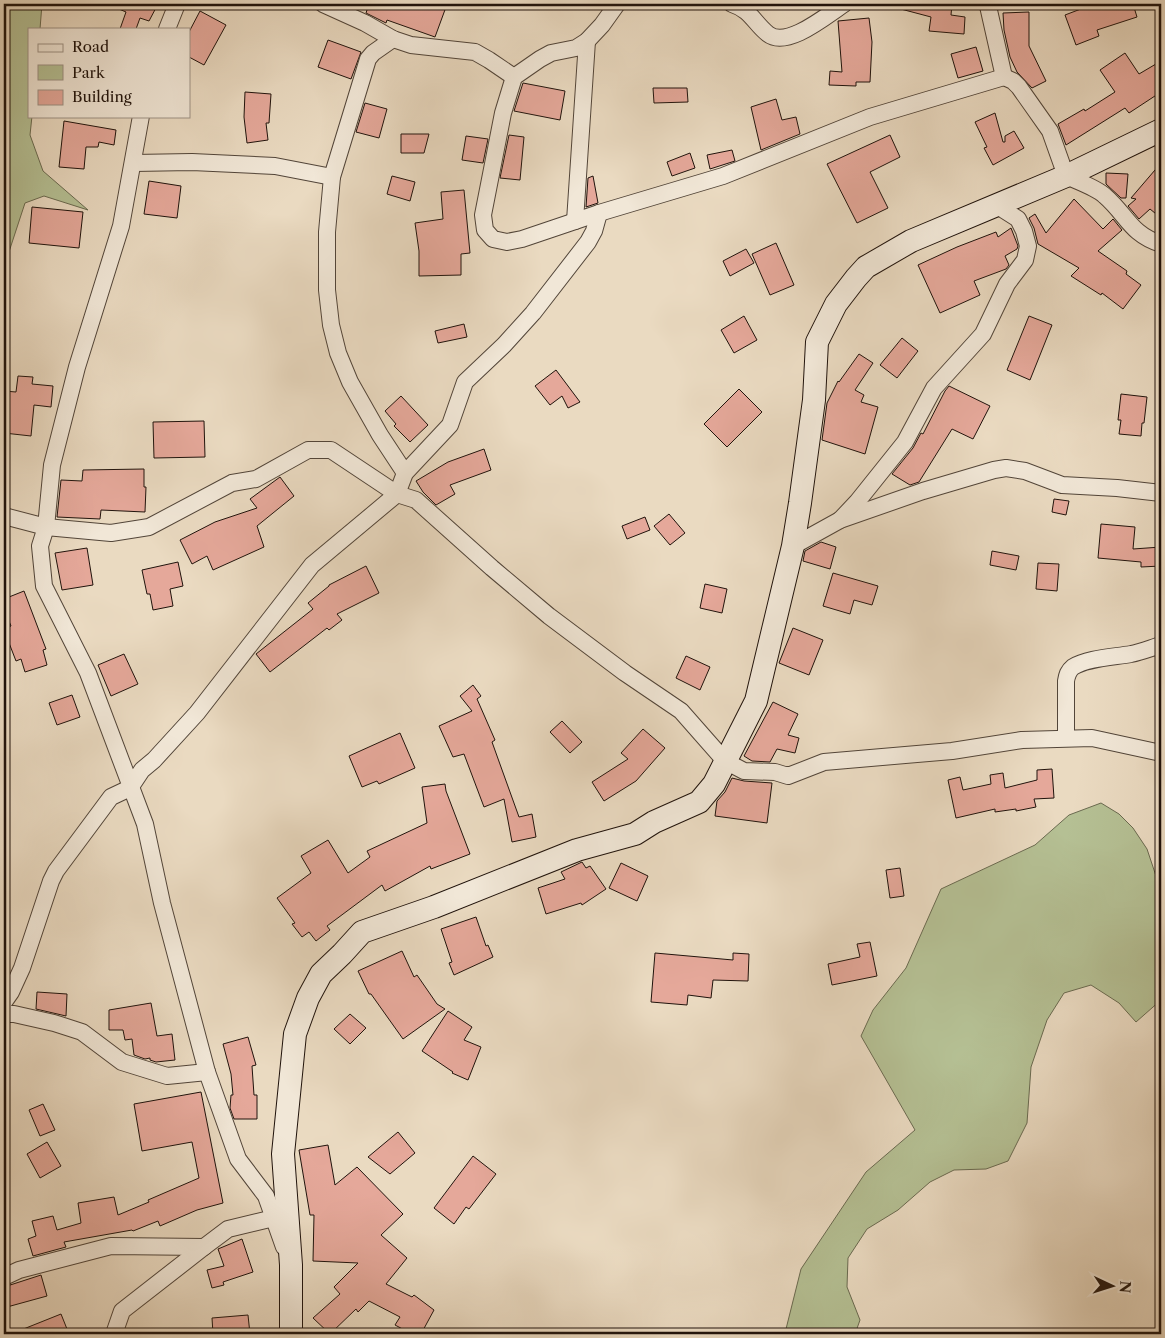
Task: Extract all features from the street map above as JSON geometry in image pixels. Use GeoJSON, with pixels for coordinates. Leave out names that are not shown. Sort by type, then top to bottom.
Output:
{"type":"FeatureCollection","features":[{"type":"Feature","properties":{"kind":"main road"},"geometry":{"type":"LineString","coordinates":[[291,1334],[291,1264],[283,1154],[295,1034],[308,998],[321,974],[362,932],[434,907],[577,850],[635,834],[654,822],[699,802],[714,784],[756,701],[792,546],[814,400],[817,342],[836,304],[866,267],[911,241],[1066,176],[1161,130]]}},
{"type":"Feature","properties":{"kind":"street"},"geometry":{"type":"LineString","coordinates":[[167,28],[177,4]]}},
{"type":"Feature","properties":{"kind":"street"},"geometry":{"type":"LineString","coordinates":[[322,4],[365,22],[393,39],[411,45],[475,52],[514,77]]}},
{"type":"Feature","properties":{"kind":"street"},"geometry":{"type":"LineString","coordinates":[[617,4],[602,25],[587,41],[576,48],[546,56],[514,77],[503,113],[483,214],[485,230],[493,239],[507,242],[522,239],[599,213],[675,192],[722,176],[870,117],[1004,77],[1013,81],[1019,87],[1050,131],[1066,176],[1104,195],[1141,235],[1161,244]]}},
{"type":"Feature","properties":{"kind":"street"},"geometry":{"type":"LineString","coordinates":[[732,4],[748,12],[769,36],[782,39],[796,35],[844,4]]}},
{"type":"Feature","properties":{"kind":"street"},"geometry":{"type":"LineString","coordinates":[[988,5],[1004,77]]}},
{"type":"Feature","properties":{"kind":"street"},"geometry":{"type":"LineString","coordinates":[[393,39],[373,53],[368,59],[332,178],[328,232],[327,290],[331,325],[338,353],[350,382],[405,473]]}},
{"type":"Feature","properties":{"kind":"street"},"geometry":{"type":"LineString","coordinates":[[575,221],[587,41]]}},
{"type":"Feature","properties":{"kind":"street"},"geometry":{"type":"LineString","coordinates":[[142,118],[121,226],[77,367],[52,465],[46,527],[40,546],[44,586],[88,673],[144,824],[162,902],[207,1072],[238,1159],[266,1196],[291,1264]]}},
{"type":"Feature","properties":{"kind":"street"},"geometry":{"type":"LineString","coordinates":[[133,163],[192,162],[275,166],[332,178]]}},
{"type":"Feature","properties":{"kind":"street"},"geometry":{"type":"LineString","coordinates":[[840,520],[857,502],[904,442],[934,388],[983,334],[1007,284],[1024,260],[1028,246],[1018,219],[996,206]]}},
{"type":"Feature","properties":{"kind":"street"},"geometry":{"type":"LineString","coordinates":[[4,1002],[11,992],[22,968],[36,922],[56,870],[111,797],[130,788],[142,770],[154,760],[197,713],[312,565],[397,494],[405,473],[450,425],[465,382],[504,345],[533,313],[588,242],[594,231],[599,213]]}},
{"type":"Feature","properties":{"kind":"street"},"geometry":{"type":"LineString","coordinates":[[4,516],[46,527],[111,533],[149,527],[232,483],[256,479],[308,450],[331,450],[397,494],[416,500],[549,616],[625,673],[681,711],[725,761],[744,771],[775,772],[788,776],[824,762],[952,751],[1022,740],[1066,738],[1092,738],[1161,753]]}},
{"type":"Feature","properties":{"kind":"street"},"geometry":{"type":"LineString","coordinates":[[792,546],[840,520],[924,491],[1006,468],[1025,471],[1062,485],[1161,493]]}},
{"type":"Feature","properties":{"kind":"street"},"geometry":{"type":"LineString","coordinates":[[1066,738],[1066,681],[1067,675],[1074,666],[1095,660],[1134,654],[1161,645]]}},
{"type":"Feature","properties":{"kind":"street"},"geometry":{"type":"LineString","coordinates":[[4,1014],[14,1014],[54,1023],[82,1032],[122,1062],[167,1076],[207,1072]]}},
{"type":"Feature","properties":{"kind":"street"},"geometry":{"type":"LineString","coordinates":[[114,1334],[122,1311],[204,1247],[228,1230],[274,1218]]}},
{"type":"Feature","properties":{"kind":"street"},"geometry":{"type":"LineString","coordinates":[[4,1277],[19,1270],[111,1246],[204,1247]]}},
{"type":"Feature","properties":{"kind":"green space"},"geometry":{"type":"Polygon","coordinates":[[[4,4],[42,4],[40,28],[28,28],[28,118],[32,118],[30,135],[43,171],[88,210],[44,196],[25,203],[4,267],[4,4]]]}},
{"type":"Feature","properties":{"kind":"green space"},"geometry":{"type":"Polygon","coordinates":[[[1101,803],[1119,814],[1133,828],[1147,849],[1161,891],[1161,1000],[1136,1022],[1119,1003],[1091,985],[1064,993],[1047,1020],[1031,1067],[1027,1123],[1008,1161],[986,1169],[954,1170],[930,1182],[898,1210],[867,1229],[848,1258],[847,1287],[860,1320],[855,1334],[785,1333],[801,1269],[866,1172],[915,1130],[861,1036],[873,1010],[906,968],[941,889],[1035,845],[1069,815],[1101,803]]]}},
{"type":"Feature","properties":{"kind":"building"},"geometry":{"type":"Polygon","coordinates":[[[107,4],[158,4],[149,21],[140,18],[136,28],[120,28],[126,12],[107,4]]]}},
{"type":"Feature","properties":{"kind":"building"},"geometry":{"type":"Polygon","coordinates":[[[369,4],[437,4],[446,7],[435,37],[387,20],[386,23],[366,13],[369,4]]]}},
{"type":"Feature","properties":{"kind":"building"},"geometry":{"type":"Polygon","coordinates":[[[898,4],[952,4],[951,15],[965,17],[964,34],[929,31],[931,17],[897,8],[898,4]]]}},
{"type":"Feature","properties":{"kind":"building"},"geometry":{"type":"Polygon","coordinates":[[[1094,4],[1133,4],[1137,17],[1097,30],[1099,36],[1076,45],[1065,15],[1094,4]]]}},
{"type":"Feature","properties":{"kind":"building"},"geometry":{"type":"Polygon","coordinates":[[[200,11],[226,25],[204,65],[190,58],[190,30],[200,11]]]}},
{"type":"Feature","properties":{"kind":"building"},"geometry":{"type":"Polygon","coordinates":[[[1029,12],[1029,46],[1046,81],[1032,88],[1017,72],[1010,57],[1004,30],[1003,13],[1029,12]]]}},
{"type":"Feature","properties":{"kind":"building"},"geometry":{"type":"Polygon","coordinates":[[[869,18],[872,42],[870,82],[856,82],[856,86],[829,85],[830,71],[842,72],[838,21],[869,18]]]}},
{"type":"Feature","properties":{"kind":"building"},"geometry":{"type":"Polygon","coordinates":[[[328,40],[361,52],[351,79],[318,67],[328,40]]]}},
{"type":"Feature","properties":{"kind":"building"},"geometry":{"type":"Polygon","coordinates":[[[976,47],[983,71],[958,78],[951,54],[976,47]]]}},
{"type":"Feature","properties":{"kind":"building"},"geometry":{"type":"Polygon","coordinates":[[[1125,53],[1139,74],[1161,61],[1161,92],[1129,113],[1125,108],[1066,145],[1058,124],[1084,109],[1085,111],[1115,92],[1100,70],[1125,53]]]}},
{"type":"Feature","properties":{"kind":"building"},"geometry":{"type":"Polygon","coordinates":[[[523,83],[565,91],[560,120],[514,111],[523,83]]]}},
{"type":"Feature","properties":{"kind":"building"},"geometry":{"type":"Polygon","coordinates":[[[653,88],[687,88],[688,102],[654,103],[653,88]]]}},
{"type":"Feature","properties":{"kind":"building"},"geometry":{"type":"Polygon","coordinates":[[[245,92],[271,94],[269,123],[266,123],[268,140],[247,143],[244,117],[245,92]]]}},
{"type":"Feature","properties":{"kind":"building"},"geometry":{"type":"Polygon","coordinates":[[[776,99],[782,120],[796,117],[800,134],[761,150],[751,107],[776,99]]]}},
{"type":"Feature","properties":{"kind":"building"},"geometry":{"type":"Polygon","coordinates":[[[365,103],[387,109],[379,138],[356,132],[365,103]]]}},
{"type":"Feature","properties":{"kind":"building"},"geometry":{"type":"Polygon","coordinates":[[[995,113],[1003,142],[1005,142],[1005,136],[1014,131],[1024,148],[993,165],[984,148],[987,147],[975,122],[995,113]]]}},
{"type":"Feature","properties":{"kind":"building"},"geometry":{"type":"Polygon","coordinates":[[[64,121],[116,130],[114,145],[99,142],[98,147],[86,147],[84,169],[59,167],[64,121]]]}},
{"type":"Feature","properties":{"kind":"building"},"geometry":{"type":"Polygon","coordinates":[[[401,134],[429,134],[424,153],[401,153],[401,134]]]}},
{"type":"Feature","properties":{"kind":"building"},"geometry":{"type":"Polygon","coordinates":[[[509,135],[524,137],[520,180],[500,178],[509,135]]]}},
{"type":"Feature","properties":{"kind":"building"},"geometry":{"type":"Polygon","coordinates":[[[890,135],[900,157],[870,172],[888,208],[857,223],[827,164],[890,135]]]}},
{"type":"Feature","properties":{"kind":"building"},"geometry":{"type":"Polygon","coordinates":[[[466,136],[488,139],[483,163],[462,160],[466,136]]]}},
{"type":"Feature","properties":{"kind":"building"},"geometry":{"type":"Polygon","coordinates":[[[732,150],[735,161],[710,169],[707,155],[732,150]]]}},
{"type":"Feature","properties":{"kind":"building"},"geometry":{"type":"Polygon","coordinates":[[[690,153],[695,168],[672,176],[667,162],[690,153]]]}},
{"type":"Feature","properties":{"kind":"building"},"geometry":{"type":"Polygon","coordinates":[[[1161,163],[1161,218],[1150,209],[1139,219],[1128,206],[1136,199],[1131,198],[1161,163]]]}},
{"type":"Feature","properties":{"kind":"building"},"geometry":{"type":"Polygon","coordinates":[[[1106,173],[1128,174],[1126,198],[1121,198],[1106,184],[1106,173]]]}},
{"type":"Feature","properties":{"kind":"building"},"geometry":{"type":"Polygon","coordinates":[[[392,176],[415,182],[410,201],[387,194],[392,176]]]}},
{"type":"Feature","properties":{"kind":"building"},"geometry":{"type":"Polygon","coordinates":[[[593,176],[598,203],[586,207],[588,178],[593,176]]]}},
{"type":"Feature","properties":{"kind":"building"},"geometry":{"type":"Polygon","coordinates":[[[149,181],[181,186],[177,218],[144,214],[149,181]]]}},
{"type":"Feature","properties":{"kind":"building"},"geometry":{"type":"Polygon","coordinates":[[[464,190],[470,253],[461,254],[461,275],[419,276],[419,251],[415,223],[443,219],[441,192],[464,190]]]}},
{"type":"Feature","properties":{"kind":"building"},"geometry":{"type":"Polygon","coordinates":[[[1074,199],[1103,229],[1113,219],[1122,230],[1098,251],[1127,271],[1126,274],[1141,285],[1123,309],[1102,293],[1101,295],[1071,276],[1079,268],[1038,244],[1029,218],[1035,214],[1046,233],[1074,199]]]}},
{"type":"Feature","properties":{"kind":"building"},"geometry":{"type":"Polygon","coordinates":[[[32,207],[83,212],[79,248],[29,243],[32,207]]]}},
{"type":"Feature","properties":{"kind":"building"},"geometry":{"type":"Polygon","coordinates":[[[1011,228],[1018,246],[1017,249],[1005,256],[1009,265],[1006,269],[974,281],[980,295],[940,313],[918,265],[996,232],[998,237],[1011,228]]]}},
{"type":"Feature","properties":{"kind":"building"},"geometry":{"type":"Polygon","coordinates":[[[776,243],[794,285],[770,295],[752,254],[776,243]]]}},
{"type":"Feature","properties":{"kind":"building"},"geometry":{"type":"Polygon","coordinates":[[[746,249],[754,263],[730,276],[723,261],[746,249]]]}},
{"type":"Feature","properties":{"kind":"building"},"geometry":{"type":"Polygon","coordinates":[[[744,316],[757,340],[734,353],[721,330],[744,316]]]}},
{"type":"Feature","properties":{"kind":"building"},"geometry":{"type":"Polygon","coordinates":[[[1029,316],[1052,325],[1030,380],[1007,370],[1029,316]]]}},
{"type":"Feature","properties":{"kind":"building"},"geometry":{"type":"Polygon","coordinates":[[[464,324],[467,337],[438,343],[435,331],[464,324]]]}},
{"type":"Feature","properties":{"kind":"building"},"geometry":{"type":"Polygon","coordinates":[[[902,338],[918,351],[897,378],[880,365],[902,338]]]}},
{"type":"Feature","properties":{"kind":"building"},"geometry":{"type":"Polygon","coordinates":[[[859,354],[873,363],[855,390],[864,395],[861,402],[878,407],[865,454],[822,440],[827,403],[838,381],[859,354]]]}},
{"type":"Feature","properties":{"kind":"building"},"geometry":{"type":"Polygon","coordinates":[[[556,370],[580,402],[568,408],[562,396],[550,405],[535,386],[556,370]]]}},
{"type":"Feature","properties":{"kind":"building"},"geometry":{"type":"Polygon","coordinates":[[[18,376],[33,377],[32,384],[53,386],[51,407],[34,405],[31,436],[4,433],[4,391],[16,392],[18,376]]]}},
{"type":"Feature","properties":{"kind":"building"},"geometry":{"type":"Polygon","coordinates":[[[949,386],[990,406],[973,439],[952,429],[919,482],[910,485],[892,474],[913,448],[921,433],[923,434],[949,386]]]}},
{"type":"Feature","properties":{"kind":"building"},"geometry":{"type":"Polygon","coordinates":[[[739,389],[762,412],[727,447],[704,424],[739,389]]]}},
{"type":"Feature","properties":{"kind":"building"},"geometry":{"type":"Polygon","coordinates":[[[1121,394],[1147,397],[1141,436],[1119,434],[1121,420],[1118,420],[1121,394]]]}},
{"type":"Feature","properties":{"kind":"building"},"geometry":{"type":"Polygon","coordinates":[[[401,396],[428,425],[410,442],[394,426],[396,424],[385,411],[401,396]]]}},
{"type":"Feature","properties":{"kind":"building"},"geometry":{"type":"Polygon","coordinates":[[[204,421],[205,457],[154,458],[153,422],[204,421]]]}},
{"type":"Feature","properties":{"kind":"building"},"geometry":{"type":"Polygon","coordinates":[[[484,449],[491,470],[450,485],[455,494],[436,505],[423,492],[416,481],[448,462],[484,449]]]}},
{"type":"Feature","properties":{"kind":"building"},"geometry":{"type":"Polygon","coordinates":[[[144,469],[144,487],[146,487],[145,512],[101,510],[100,519],[57,517],[61,480],[82,481],[83,470],[144,469]]]}},
{"type":"Feature","properties":{"kind":"building"},"geometry":{"type":"Polygon","coordinates":[[[280,477],[294,496],[257,526],[264,547],[213,570],[207,556],[192,564],[180,540],[215,522],[257,508],[250,499],[280,477]]]}},
{"type":"Feature","properties":{"kind":"building"},"geometry":{"type":"Polygon","coordinates":[[[1054,499],[1069,501],[1066,515],[1052,512],[1054,499]]]}},
{"type":"Feature","properties":{"kind":"building"},"geometry":{"type":"Polygon","coordinates":[[[669,514],[685,533],[670,545],[654,526],[669,514]]]}},
{"type":"Feature","properties":{"kind":"building"},"geometry":{"type":"Polygon","coordinates":[[[645,517],[650,530],[627,539],[622,526],[645,517]]]}},
{"type":"Feature","properties":{"kind":"building"},"geometry":{"type":"Polygon","coordinates":[[[1101,524],[1135,527],[1133,549],[1161,547],[1161,566],[1141,567],[1141,562],[1098,558],[1101,524]]]}},
{"type":"Feature","properties":{"kind":"building"},"geometry":{"type":"Polygon","coordinates":[[[821,542],[836,547],[830,569],[803,561],[805,551],[821,542]]]}},
{"type":"Feature","properties":{"kind":"building"},"geometry":{"type":"Polygon","coordinates":[[[87,548],[93,585],[62,590],[55,553],[87,548]]]}},
{"type":"Feature","properties":{"kind":"building"},"geometry":{"type":"Polygon","coordinates":[[[992,551],[1019,556],[1016,570],[990,565],[992,551]]]}},
{"type":"Feature","properties":{"kind":"building"},"geometry":{"type":"Polygon","coordinates":[[[178,562],[183,586],[170,589],[173,606],[153,610],[150,594],[147,594],[142,570],[178,562]]]}},
{"type":"Feature","properties":{"kind":"building"},"geometry":{"type":"Polygon","coordinates":[[[1038,563],[1059,564],[1057,591],[1036,589],[1038,563]]]}},
{"type":"Feature","properties":{"kind":"building"},"geometry":{"type":"Polygon","coordinates":[[[366,566],[379,593],[337,614],[342,620],[329,630],[327,628],[270,672],[256,654],[313,609],[308,603],[329,585],[366,566]]]}},
{"type":"Feature","properties":{"kind":"building"},"geometry":{"type":"Polygon","coordinates":[[[833,573],[878,586],[872,605],[854,600],[850,614],[823,606],[833,573]]]}},
{"type":"Feature","properties":{"kind":"building"},"geometry":{"type":"Polygon","coordinates":[[[705,584],[727,589],[722,613],[700,608],[705,584]]]}},
{"type":"Feature","properties":{"kind":"building"},"geometry":{"type":"Polygon","coordinates":[[[24,591],[46,649],[43,650],[47,665],[25,672],[21,659],[16,661],[4,630],[11,626],[4,609],[4,599],[24,591]]]}},
{"type":"Feature","properties":{"kind":"building"},"geometry":{"type":"Polygon","coordinates":[[[793,628],[823,640],[809,675],[779,663],[793,628]]]}},
{"type":"Feature","properties":{"kind":"building"},"geometry":{"type":"Polygon","coordinates":[[[124,654],[138,684],[111,696],[98,665],[124,654]]]}},
{"type":"Feature","properties":{"kind":"building"},"geometry":{"type":"Polygon","coordinates":[[[686,656],[710,667],[700,690],[676,678],[686,656]]]}},
{"type":"Feature","properties":{"kind":"building"},"geometry":{"type":"Polygon","coordinates":[[[473,685],[481,696],[477,699],[495,740],[492,742],[519,817],[532,814],[536,837],[512,842],[504,799],[484,807],[464,754],[453,757],[439,726],[472,711],[460,696],[473,685]]]}},
{"type":"Feature","properties":{"kind":"building"},"geometry":{"type":"Polygon","coordinates":[[[72,695],[80,717],[57,725],[49,703],[72,695]]]}},
{"type":"Feature","properties":{"kind":"building"},"geometry":{"type":"Polygon","coordinates":[[[773,702],[798,714],[788,735],[799,738],[795,753],[777,749],[770,762],[752,761],[744,756],[773,702]]]}},
{"type":"Feature","properties":{"kind":"building"},"geometry":{"type":"Polygon","coordinates":[[[562,721],[582,742],[570,753],[550,732],[562,721]]]}},
{"type":"Feature","properties":{"kind":"building"},"geometry":{"type":"Polygon","coordinates":[[[643,729],[665,748],[636,781],[604,801],[592,782],[628,759],[621,753],[643,729]]]}},
{"type":"Feature","properties":{"kind":"building"},"geometry":{"type":"Polygon","coordinates":[[[400,733],[415,768],[379,784],[377,781],[362,787],[349,756],[400,733]]]}},
{"type":"Feature","properties":{"kind":"building"},"geometry":{"type":"Polygon","coordinates":[[[1052,769],[1054,798],[1034,799],[1036,807],[1016,811],[1016,809],[995,812],[995,809],[956,818],[948,780],[960,777],[963,790],[991,784],[990,775],[1003,773],[1005,788],[1037,780],[1037,770],[1052,769]]]}},
{"type":"Feature","properties":{"kind":"building"},"geometry":{"type":"Polygon","coordinates":[[[732,778],[772,783],[767,823],[715,816],[717,801],[725,792],[732,778]]]}},
{"type":"Feature","properties":{"kind":"building"},"geometry":{"type":"Polygon","coordinates":[[[445,784],[470,854],[431,869],[430,866],[385,891],[382,885],[327,926],[330,930],[316,941],[309,932],[302,937],[292,924],[295,923],[277,898],[311,873],[301,856],[328,840],[348,873],[370,857],[367,851],[427,823],[422,787],[445,784]]]}},
{"type":"Feature","properties":{"kind":"building"},"geometry":{"type":"Polygon","coordinates":[[[582,862],[586,868],[590,866],[606,889],[582,905],[581,903],[546,914],[538,888],[565,879],[561,872],[582,862]]]}},
{"type":"Feature","properties":{"kind":"building"},"geometry":{"type":"Polygon","coordinates":[[[621,863],[648,876],[637,901],[609,888],[621,863]]]}},
{"type":"Feature","properties":{"kind":"building"},"geometry":{"type":"Polygon","coordinates":[[[900,868],[904,896],[890,898],[886,870],[900,868]]]}},
{"type":"Feature","properties":{"kind":"building"},"geometry":{"type":"Polygon","coordinates":[[[476,917],[486,946],[488,945],[493,957],[454,975],[449,963],[452,962],[441,929],[476,917]]]}},
{"type":"Feature","properties":{"kind":"building"},"geometry":{"type":"Polygon","coordinates":[[[870,942],[877,976],[832,985],[828,964],[860,957],[857,944],[870,942]]]}},
{"type":"Feature","properties":{"kind":"building"},"geometry":{"type":"Polygon","coordinates":[[[402,951],[414,977],[417,975],[437,1004],[445,1009],[403,1039],[371,994],[369,994],[358,971],[402,951]]]}},
{"type":"Feature","properties":{"kind":"building"},"geometry":{"type":"Polygon","coordinates":[[[655,953],[733,960],[733,953],[749,954],[748,981],[713,980],[711,998],[688,995],[687,1005],[651,1002],[655,953]]]}},
{"type":"Feature","properties":{"kind":"building"},"geometry":{"type":"Polygon","coordinates":[[[37,992],[67,994],[66,1016],[36,1009],[37,992]]]}},
{"type":"Feature","properties":{"kind":"building"},"geometry":{"type":"Polygon","coordinates":[[[151,1003],[157,1036],[172,1034],[175,1060],[156,1062],[150,1060],[150,1058],[145,1059],[134,1055],[132,1039],[125,1040],[123,1030],[109,1030],[109,1010],[151,1003]]]}},
{"type":"Feature","properties":{"kind":"building"},"geometry":{"type":"Polygon","coordinates":[[[448,1011],[472,1027],[464,1040],[481,1047],[468,1080],[452,1073],[422,1051],[448,1011]]]}},
{"type":"Feature","properties":{"kind":"building"},"geometry":{"type":"Polygon","coordinates":[[[350,1014],[366,1028],[350,1044],[334,1029],[350,1014]]]}},
{"type":"Feature","properties":{"kind":"building"},"geometry":{"type":"Polygon","coordinates":[[[248,1037],[256,1065],[252,1066],[254,1095],[257,1095],[257,1119],[234,1119],[230,1108],[231,1095],[233,1095],[231,1074],[223,1044],[248,1037]]]}},
{"type":"Feature","properties":{"kind":"building"},"geometry":{"type":"Polygon","coordinates":[[[201,1092],[223,1203],[197,1210],[160,1226],[158,1221],[133,1231],[64,1242],[66,1247],[33,1256],[28,1239],[36,1236],[32,1221],[53,1216],[57,1230],[81,1223],[78,1203],[114,1197],[118,1215],[199,1178],[192,1142],[142,1151],[134,1104],[201,1092]]]}},
{"type":"Feature","properties":{"kind":"building"},"geometry":{"type":"Polygon","coordinates":[[[43,1104],[55,1130],[40,1136],[29,1110],[43,1104]]]}},
{"type":"Feature","properties":{"kind":"building"},"geometry":{"type":"Polygon","coordinates":[[[398,1132],[415,1153],[390,1174],[368,1157],[398,1132]]]}},
{"type":"Feature","properties":{"kind":"building"},"geometry":{"type":"Polygon","coordinates":[[[47,1142],[61,1166],[40,1178],[27,1154],[47,1142]]]}},
{"type":"Feature","properties":{"kind":"building"},"geometry":{"type":"Polygon","coordinates":[[[328,1145],[335,1185],[357,1167],[403,1214],[381,1235],[407,1258],[386,1284],[412,1297],[414,1295],[434,1310],[421,1334],[412,1334],[395,1325],[400,1317],[369,1301],[358,1312],[356,1309],[330,1334],[313,1318],[340,1294],[334,1287],[358,1263],[313,1261],[314,1215],[310,1215],[299,1150],[328,1145]]]}},
{"type":"Feature","properties":{"kind":"building"},"geometry":{"type":"Polygon","coordinates":[[[473,1156],[496,1174],[469,1209],[466,1207],[454,1224],[434,1208],[473,1156]]]}},
{"type":"Feature","properties":{"kind":"building"},"geometry":{"type":"Polygon","coordinates":[[[242,1239],[253,1272],[223,1282],[224,1285],[212,1288],[207,1270],[224,1266],[218,1249],[242,1239]]]}},
{"type":"Feature","properties":{"kind":"building"},"geometry":{"type":"Polygon","coordinates":[[[41,1275],[47,1296],[7,1307],[4,1287],[41,1275]]]}},
{"type":"Feature","properties":{"kind":"building"},"geometry":{"type":"Polygon","coordinates":[[[61,1314],[69,1334],[11,1334],[61,1314]]]}},
{"type":"Feature","properties":{"kind":"building"},"geometry":{"type":"Polygon","coordinates":[[[248,1315],[250,1334],[213,1334],[212,1318],[248,1315]]]}}]}
